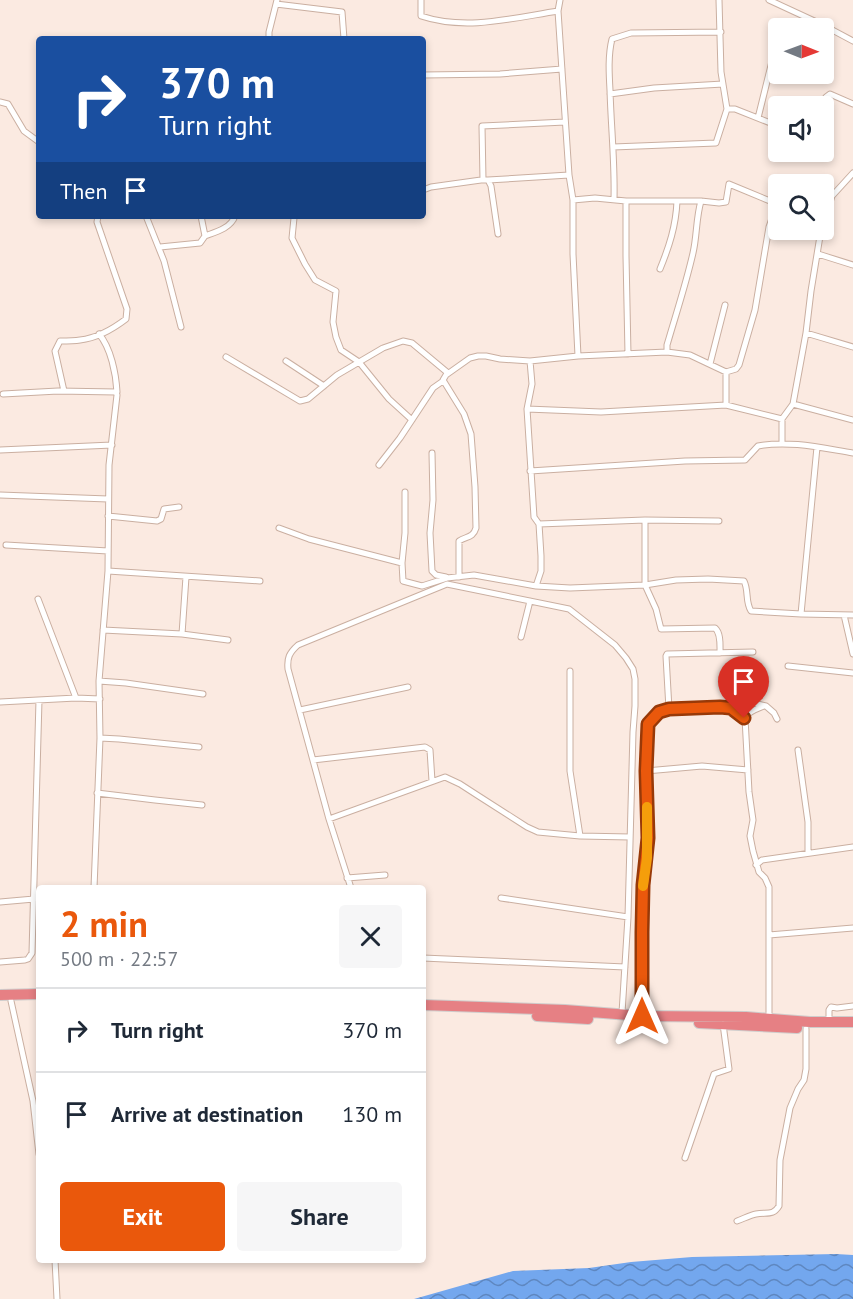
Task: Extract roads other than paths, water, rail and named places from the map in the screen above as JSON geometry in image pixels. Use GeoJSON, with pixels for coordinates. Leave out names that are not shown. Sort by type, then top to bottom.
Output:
{"type":"FeatureCollection","features":[{"type":"Feature","properties":{"kind":"highway"},"geometry":{"type":"LineString","coordinates":[[0,994],[36,994]]}},
{"type":"Feature","properties":{"kind":"highway"},"geometry":{"type":"LineString","coordinates":[[6,1001],[36,1001]]}},
{"type":"Feature","properties":{"kind":"highway"},"geometry":{"type":"LineString","coordinates":[[426,1005],[622,1013],[746,1021],[806,1029],[853,1029]]}},
{"type":"Feature","properties":{"kind":"highway"},"geometry":{"type":"LineString","coordinates":[[426,1011],[723,1024],[770,1019],[853,1022]]}},
{"type":"Feature","properties":{"kind":"street"},"geometry":{"type":"LineString","coordinates":[[421,0],[421,16],[457,22],[501,21],[558,11]]}},
{"type":"Feature","properties":{"kind":"street"},"geometry":{"type":"LineString","coordinates":[[560,0],[558,11],[568,175],[573,200],[578,356]]}},
{"type":"Feature","properties":{"kind":"street"},"geometry":{"type":"LineString","coordinates":[[613,147],[716,143],[727,109],[723,84],[719,0]]}},
{"type":"Feature","properties":{"kind":"street"},"geometry":{"type":"LineString","coordinates":[[769,0],[853,41]]}},
{"type":"Feature","properties":{"kind":"street"},"geometry":{"type":"LineString","coordinates":[[269,36],[276,2],[342,12],[344,36]]}},
{"type":"Feature","properties":{"kind":"street"},"geometry":{"type":"LineString","coordinates":[[614,199],[615,170],[610,94],[612,39],[631,33],[721,32]]}},
{"type":"Feature","properties":{"kind":"street"},"geometry":{"type":"LineString","coordinates":[[426,75],[500,74],[562,69]]}},
{"type":"Feature","properties":{"kind":"street"},"geometry":{"type":"LineString","coordinates":[[758,118],[768,81]]}},
{"type":"Feature","properties":{"kind":"street"},"geometry":{"type":"LineString","coordinates":[[610,94],[654,88],[723,84]]}},
{"type":"Feature","properties":{"kind":"street"},"geometry":{"type":"LineString","coordinates":[[827,96],[830,94],[853,104]]}},
{"type":"Feature","properties":{"kind":"street"},"geometry":{"type":"LineString","coordinates":[[0,102],[8,104],[24,131],[36,140]]}},
{"type":"Feature","properties":{"kind":"street"},"geometry":{"type":"LineString","coordinates":[[727,109],[735,109],[768,122]]}},
{"type":"Feature","properties":{"kind":"street"},"geometry":{"type":"LineString","coordinates":[[498,234],[491,186],[483,180],[482,126],[565,122]]}},
{"type":"Feature","properties":{"kind":"street"},"geometry":{"type":"LineString","coordinates":[[834,194],[853,173]]}},
{"type":"Feature","properties":{"kind":"street"},"geometry":{"type":"LineString","coordinates":[[426,189],[484,180],[568,175]]}},
{"type":"Feature","properties":{"kind":"street"},"geometry":{"type":"LineString","coordinates":[[379,465],[433,388],[470,358],[486,356],[530,361],[578,356],[667,352],[690,354],[726,372],[736,369],[739,365],[755,310],[769,227],[776,207],[770,201],[729,184],[726,202],[719,203],[595,198],[573,200]]}},
{"type":"Feature","properties":{"kind":"street"},"geometry":{"type":"LineString","coordinates":[[626,201],[628,354]]}},
{"type":"Feature","properties":{"kind":"street"},"geometry":{"type":"LineString","coordinates":[[660,269],[672,238],[677,201]]}},
{"type":"Feature","properties":{"kind":"street"},"geometry":{"type":"LineString","coordinates":[[667,352],[693,253],[701,201]]}},
{"type":"Feature","properties":{"kind":"street"},"geometry":{"type":"LineString","coordinates":[[64,391],[55,351],[60,341],[81,340],[99,334],[116,327],[126,319],[127,309],[98,219]]}},
{"type":"Feature","properties":{"kind":"street"},"geometry":{"type":"LineString","coordinates":[[147,219],[176,302],[181,327]]}},
{"type":"Feature","properties":{"kind":"street"},"geometry":{"type":"LineString","coordinates":[[202,219],[205,236]]}},
{"type":"Feature","properties":{"kind":"street"},"geometry":{"type":"LineString","coordinates":[[159,248],[200,243],[205,236],[229,225],[234,219]]}},
{"type":"Feature","properties":{"kind":"street"},"geometry":{"type":"LineString","coordinates":[[294,219],[292,238],[305,264],[315,280],[336,291],[333,322],[341,350],[359,362],[389,399],[412,420]]}},
{"type":"Feature","properties":{"kind":"street"},"geometry":{"type":"LineString","coordinates":[[782,444],[782,419],[793,404],[820,240]]}},
{"type":"Feature","properties":{"kind":"street"},"geometry":{"type":"LineString","coordinates":[[818,254],[853,265]]}},
{"type":"Feature","properties":{"kind":"street"},"geometry":{"type":"LineString","coordinates":[[710,364],[725,305]]}},
{"type":"Feature","properties":{"kind":"street"},"geometry":{"type":"LineString","coordinates":[[806,333],[853,347]]}},
{"type":"Feature","properties":{"kind":"street"},"geometry":{"type":"LineString","coordinates":[[94,885],[100,738],[99,681],[108,571],[111,445],[117,395],[115,371],[105,341],[99,334]]}},
{"type":"Feature","properties":{"kind":"street"},"geometry":{"type":"LineString","coordinates":[[226,357],[300,401],[308,399],[337,375],[383,348],[403,341],[412,343],[448,374]]}},
{"type":"Feature","properties":{"kind":"street"},"geometry":{"type":"LineString","coordinates":[[286,361],[324,386]]}},
{"type":"Feature","properties":{"kind":"street"},"geometry":{"type":"LineString","coordinates":[[530,361],[532,384],[527,409],[530,471],[534,517],[539,524],[541,571],[536,586]]}},
{"type":"Feature","properties":{"kind":"street"},"geometry":{"type":"LineString","coordinates":[[726,372],[726,405]]}},
{"type":"Feature","properties":{"kind":"street"},"geometry":{"type":"LineString","coordinates":[[443,381],[459,404],[468,423],[474,458],[476,528],[471,537],[459,541],[459,577]]}},
{"type":"Feature","properties":{"kind":"street"},"geometry":{"type":"LineString","coordinates":[[3,394],[64,391],[116,392]]}},
{"type":"Feature","properties":{"kind":"street"},"geometry":{"type":"LineString","coordinates":[[793,404],[853,420]]}},
{"type":"Feature","properties":{"kind":"street"},"geometry":{"type":"LineString","coordinates":[[527,409],[601,412],[726,405],[782,419]]}},
{"type":"Feature","properties":{"kind":"street"},"geometry":{"type":"LineString","coordinates":[[530,471],[685,461],[745,460],[758,446],[782,444],[853,453]]}},
{"type":"Feature","properties":{"kind":"street"},"geometry":{"type":"LineString","coordinates":[[0,450],[111,445]]}},
{"type":"Feature","properties":{"kind":"street"},"geometry":{"type":"LineString","coordinates":[[801,614],[817,447]]}},
{"type":"Feature","properties":{"kind":"street"},"geometry":{"type":"LineString","coordinates":[[432,453],[433,500],[430,533],[432,571],[436,575],[447,578]]}},
{"type":"Feature","properties":{"kind":"street"},"geometry":{"type":"LineString","coordinates":[[405,492],[402,563],[403,581],[406,582],[423,586],[447,578],[474,575],[536,586],[570,588],[645,585],[676,580],[744,581],[747,605],[751,611],[853,615]]}},
{"type":"Feature","properties":{"kind":"street"},"geometry":{"type":"LineString","coordinates":[[0,495],[108,499]]}},
{"type":"Feature","properties":{"kind":"street"},"geometry":{"type":"LineString","coordinates":[[108,516],[157,521],[161,519],[164,510],[179,507]]}},
{"type":"Feature","properties":{"kind":"street"},"geometry":{"type":"LineString","coordinates":[[539,524],[645,520],[719,521]]}},
{"type":"Feature","properties":{"kind":"street"},"geometry":{"type":"LineString","coordinates":[[645,520],[645,585],[656,609],[661,629],[715,628],[718,630],[720,652]]}},
{"type":"Feature","properties":{"kind":"street"},"geometry":{"type":"LineString","coordinates":[[279,528],[309,539],[402,563]]}},
{"type":"Feature","properties":{"kind":"street"},"geometry":{"type":"LineString","coordinates":[[6,545],[108,551]]}},
{"type":"Feature","properties":{"kind":"street"},"geometry":{"type":"LineString","coordinates":[[108,571],[260,581]]}},
{"type":"Feature","properties":{"kind":"street"},"geometry":{"type":"LineString","coordinates":[[182,634],[186,577]]}},
{"type":"Feature","properties":{"kind":"street"},"geometry":{"type":"LineString","coordinates":[[350,885],[329,819],[288,669],[289,654],[298,645],[447,584],[569,609],[615,645],[633,669],[635,706],[628,917],[622,1013]]}},
{"type":"Feature","properties":{"kind":"street"},"geometry":{"type":"LineString","coordinates":[[38,599],[76,698]]}},
{"type":"Feature","properties":{"kind":"street"},"geometry":{"type":"LineString","coordinates":[[521,637],[530,601]]}},
{"type":"Feature","properties":{"kind":"street"},"geometry":{"type":"LineString","coordinates":[[844,615],[853,654]]}},
{"type":"Feature","properties":{"kind":"street"},"geometry":{"type":"LineString","coordinates":[[103,630],[182,634],[228,640]]}},
{"type":"Feature","properties":{"kind":"street"},"geometry":{"type":"LineString","coordinates":[[669,709],[667,654],[753,652]]}},
{"type":"Feature","properties":{"kind":"street"},"geometry":{"type":"LineString","coordinates":[[788,666],[853,673]]}},
{"type":"Feature","properties":{"kind":"street"},"geometry":{"type":"LineString","coordinates":[[570,671],[570,771],[580,836]]}},
{"type":"Feature","properties":{"kind":"street"},"geometry":{"type":"LineString","coordinates":[[99,681],[203,694]]}},
{"type":"Feature","properties":{"kind":"street"},"geometry":{"type":"LineString","coordinates":[[300,710],[408,687]]}},
{"type":"Feature","properties":{"kind":"street"},"geometry":{"type":"LineString","coordinates":[[0,700],[100,699]]}},
{"type":"Feature","properties":{"kind":"street"},"geometry":{"type":"LineString","coordinates":[[0,962],[25,960],[31,956],[39,700]]}},
{"type":"Feature","properties":{"kind":"street"},"geometry":{"type":"LineString","coordinates":[[642,1016],[643,885],[648,838],[646,771],[648,724],[659,712],[669,709],[731,708],[754,703],[766,706],[774,713],[777,720]]}},
{"type":"Feature","properties":{"kind":"street"},"geometry":{"type":"LineString","coordinates":[[766,706],[746,714],[744,718],[753,820],[750,836],[756,865],[769,887],[770,1019]]}},
{"type":"Feature","properties":{"kind":"street"},"geometry":{"type":"LineString","coordinates":[[731,708],[744,718]]}},
{"type":"Feature","properties":{"kind":"street"},"geometry":{"type":"LineString","coordinates":[[100,738],[199,747]]}},
{"type":"Feature","properties":{"kind":"street"},"geometry":{"type":"LineString","coordinates":[[314,760],[425,747],[430,750],[432,781]]}},
{"type":"Feature","properties":{"kind":"street"},"geometry":{"type":"LineString","coordinates":[[798,750],[808,822],[808,853]]}},
{"type":"Feature","properties":{"kind":"street"},"geometry":{"type":"LineString","coordinates":[[646,771],[702,766],[748,770]]}},
{"type":"Feature","properties":{"kind":"street"},"geometry":{"type":"LineString","coordinates":[[329,819],[445,777],[452,779],[538,832],[630,837]]}},
{"type":"Feature","properties":{"kind":"street"},"geometry":{"type":"LineString","coordinates":[[97,793],[202,805]]}},
{"type":"Feature","properties":{"kind":"street"},"geometry":{"type":"LineString","coordinates":[[756,865],[762,860],[853,847]]}},
{"type":"Feature","properties":{"kind":"street"},"geometry":{"type":"LineString","coordinates":[[347,878],[385,875]]}},
{"type":"Feature","properties":{"kind":"street"},"geometry":{"type":"LineString","coordinates":[[501,898],[628,917]]}},
{"type":"Feature","properties":{"kind":"street"},"geometry":{"type":"LineString","coordinates":[[0,902],[34,899]]}},
{"type":"Feature","properties":{"kind":"street"},"geometry":{"type":"LineString","coordinates":[[769,935],[853,928]]}},
{"type":"Feature","properties":{"kind":"street"},"geometry":{"type":"LineString","coordinates":[[426,958],[625,967]]}},
{"type":"Feature","properties":{"kind":"street"},"geometry":{"type":"LineString","coordinates":[[6,1001],[36,1101]]}},
{"type":"Feature","properties":{"kind":"street"},"geometry":{"type":"LineString","coordinates":[[830,1022],[831,1007],[853,1006]]}},
{"type":"Feature","properties":{"kind":"street"},"geometry":{"type":"LineString","coordinates":[[685,1158],[714,1074],[729,1069],[723,1024]]}},
{"type":"Feature","properties":{"kind":"street"},"geometry":{"type":"LineString","coordinates":[[737,1221],[755,1214],[771,1214],[778,1206],[780,1160],[790,1108],[804,1080],[806,1069],[806,1029]]}},
{"type":"Feature","properties":{"kind":"street"},"geometry":{"type":"LineString","coordinates":[[55,1263],[57,1299]]}},
{"type":"Feature","properties":{"kind":"water"},"geometry":{"type":"Polygon","coordinates":[[[853,1255],[853,1299],[414,1299],[513,1271],[589,1268],[692,1257],[853,1255]]]}}]}
